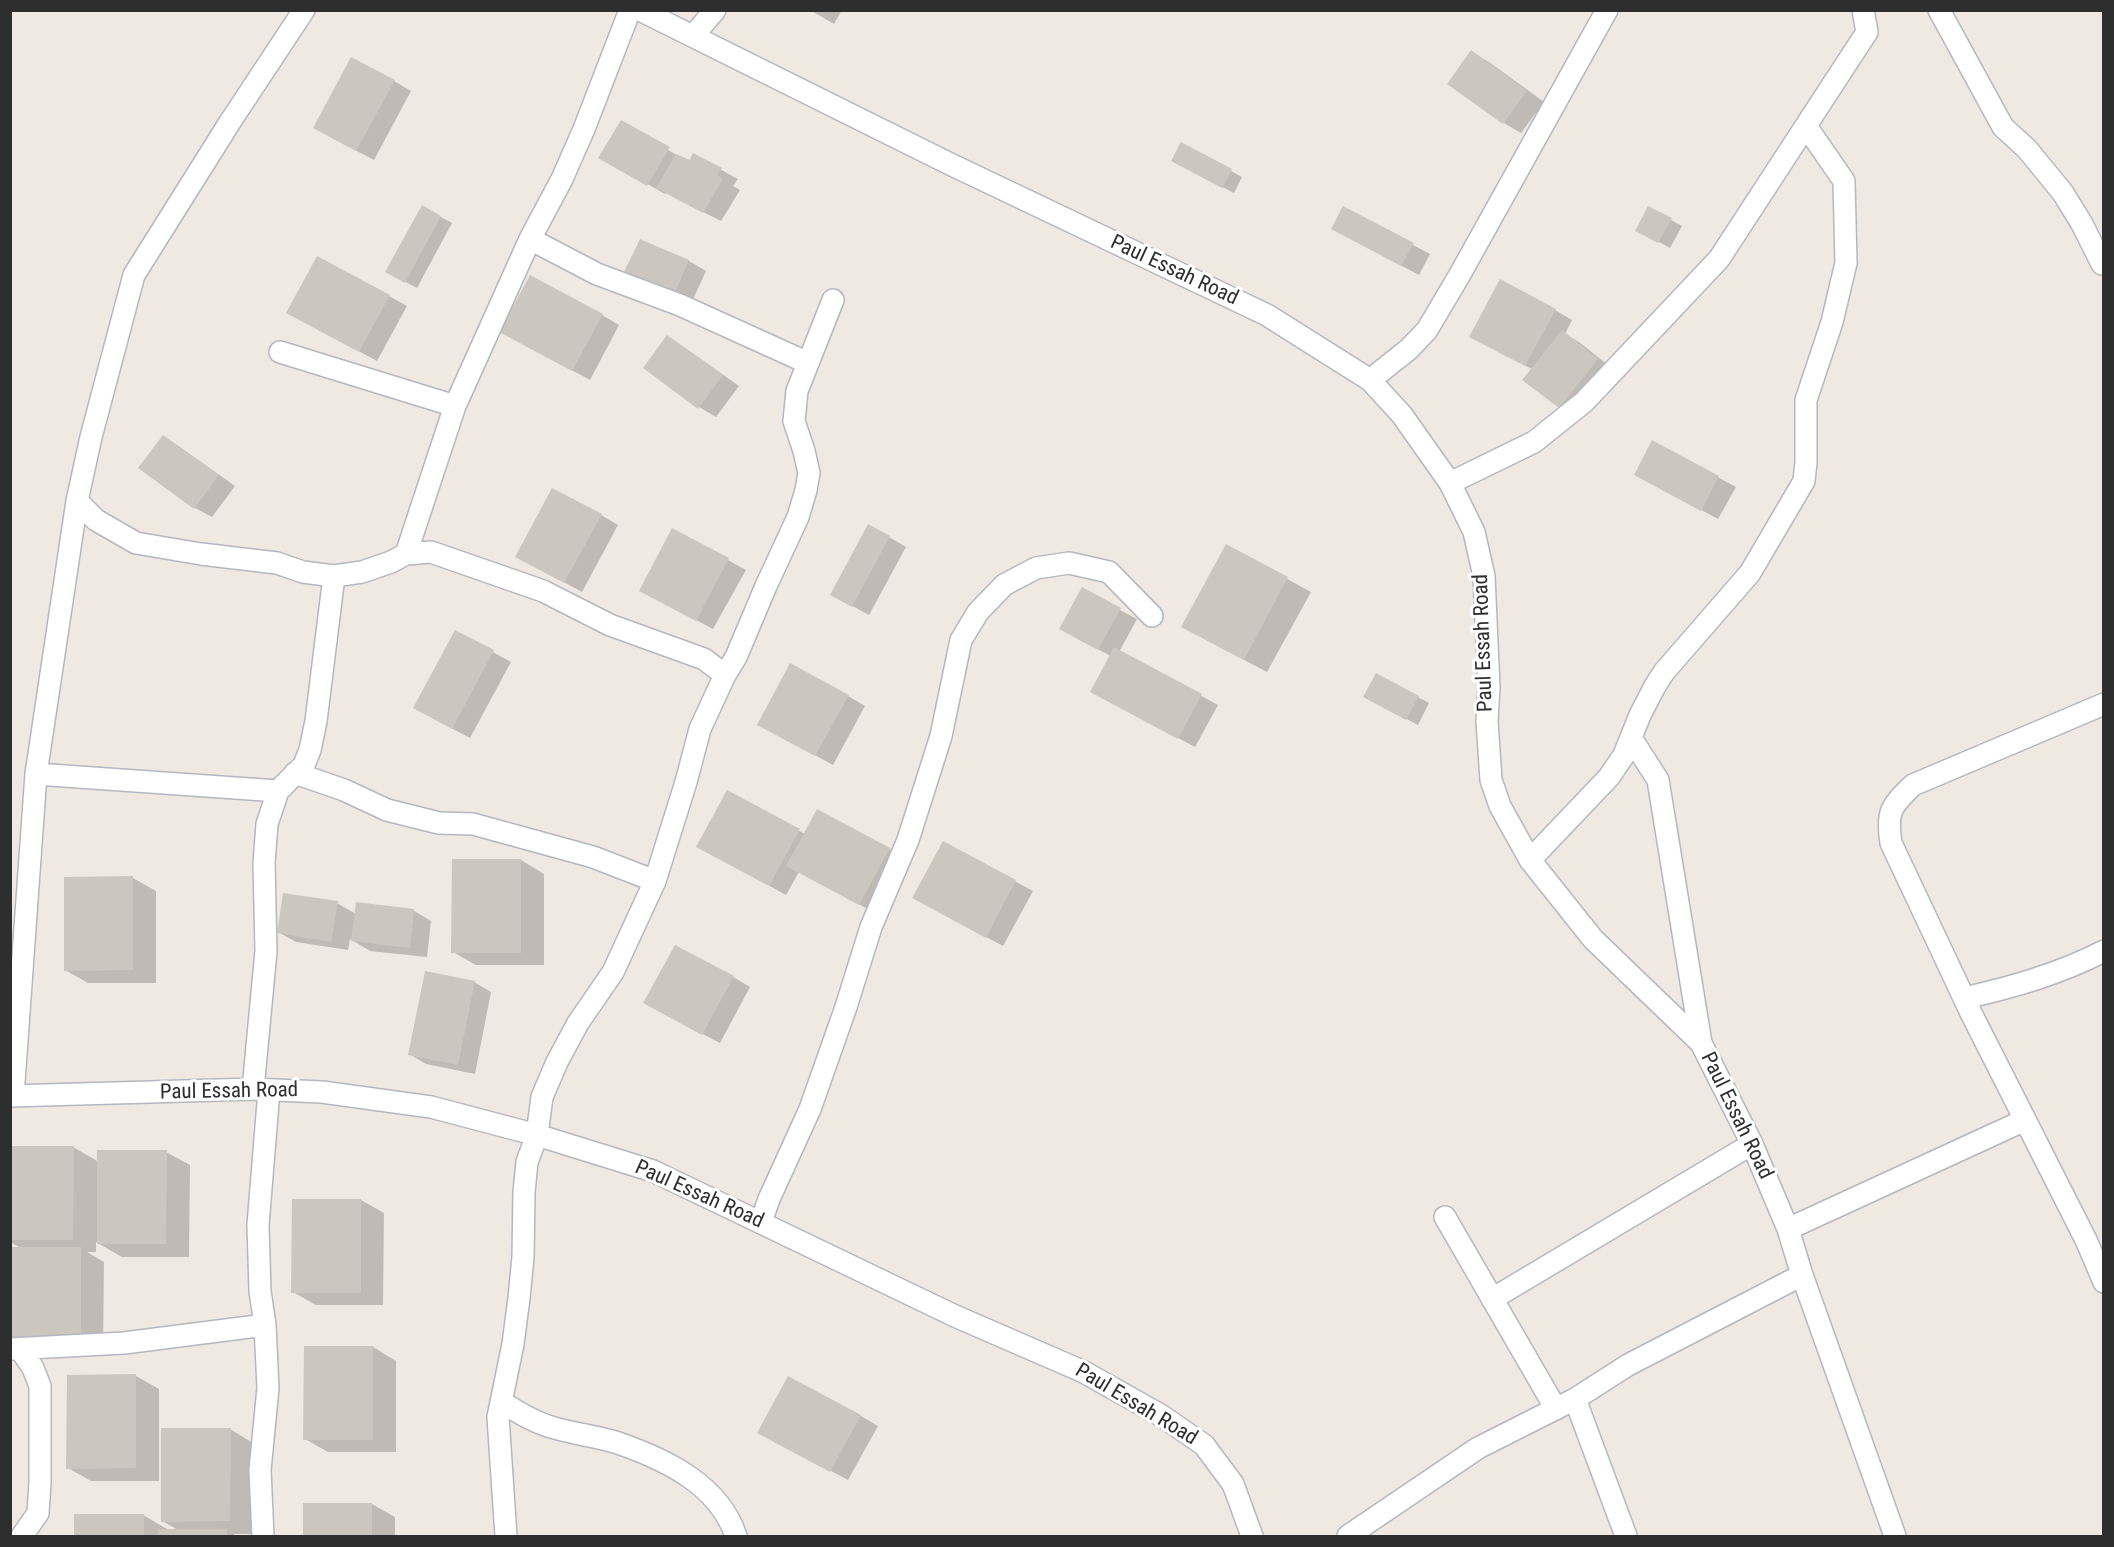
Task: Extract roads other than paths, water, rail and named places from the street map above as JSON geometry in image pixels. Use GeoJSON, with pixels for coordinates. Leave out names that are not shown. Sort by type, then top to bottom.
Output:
{"type":"FeatureCollection","features":[{"type":"Feature","properties":{"kind":"street"},"geometry":{"type":"LineString","coordinates":[[12,1096],[36,774],[77,501],[91,438],[134,276],[230,122],[304,10]]}},
{"type":"Feature","properties":{"kind":"street"},"geometry":{"type":"LineString","coordinates":[[406,554],[455,406],[530,239],[562,179],[630,10]]}},
{"type":"Feature","properties":{"kind":"street","name":"Paul Essah Road"},"geometry":{"type":"LineString","coordinates":[[640,10],[950,164],[1267,315],[1370,380],[1402,415],[1450,483],[1474,532],[1484,576],[1489,687],[1487,720],[1491,780],[1500,806],[1530,860],[1593,939],[1701,1043],[1752,1144],[1788,1229],[1802,1275],[1895,1536]]}},
{"type":"Feature","properties":{"kind":"street"},"geometry":{"type":"LineString","coordinates":[[693,36],[715,10]]}},
{"type":"Feature","properties":{"kind":"street"},"geometry":{"type":"LineString","coordinates":[[1370,380],[1409,349],[1427,330],[1607,10]]}},
{"type":"Feature","properties":{"kind":"street"},"geometry":{"type":"LineString","coordinates":[[1450,483],[1533,442],[1584,402],[1719,259],[1867,32],[1863,10]]}},
{"type":"Feature","properties":{"kind":"street"},"geometry":{"type":"LineString","coordinates":[[1939,10],[2003,127],[2027,150],[2063,193],[2103,264]]}},
{"type":"Feature","properties":{"kind":"street"},"geometry":{"type":"LineString","coordinates":[[1530,860],[1609,777],[1624,755],[1655,686],[1664,672],[1750,573],[1804,481],[1806,400],[1832,322],[1846,263],[1844,181],[1806,126]]}},
{"type":"Feature","properties":{"kind":"street"},"geometry":{"type":"LineString","coordinates":[[530,239],[588,270],[680,305],[808,363]]}},
{"type":"Feature","properties":{"kind":"street"},"geometry":{"type":"LineString","coordinates":[[506,1536],[498,1418],[513,1344],[519,1298],[527,1162],[537,1135],[542,1097],[557,1062],[578,1023],[613,972],[655,881],[700,729],[736,657],[798,518],[809,473],[794,421],[794,406],[797,390],[833,300]]}},
{"type":"Feature","properties":{"kind":"street"},"geometry":{"type":"LineString","coordinates":[[280,352],[455,406]]}},
{"type":"Feature","properties":{"kind":"street"},"geometry":{"type":"LineString","coordinates":[[77,501],[96,520],[136,543],[277,563],[303,572],[334,576],[362,572],[406,554],[430,552],[543,591],[610,625],[704,660],[725,675]]}},
{"type":"Feature","properties":{"kind":"street"},"geometry":{"type":"LineString","coordinates":[[761,1222],[769,1199],[810,1109],[846,1008],[871,927],[908,840],[941,736],[961,640],[978,612],[1004,585],[1028,572],[1036,568],[1069,563],[1109,572],[1152,616]]}},
{"type":"Feature","properties":{"kind":"street"},"geometry":{"type":"LineString","coordinates":[[263,1536],[260,1470],[268,1388],[265,1326],[260,1291],[258,1225],[266,951],[264,863],[271,809],[279,791],[304,765],[310,750],[334,576]]}},
{"type":"Feature","properties":{"kind":"street"},"geometry":{"type":"LineString","coordinates":[[2103,704],[1913,785],[1895,802],[1887,823],[1891,843],[2025,1120],[2095,1237],[2103,1282]]}},
{"type":"Feature","properties":{"kind":"street"},"geometry":{"type":"LineString","coordinates":[[1631,738],[1658,780],[1701,1043]]}},
{"type":"Feature","properties":{"kind":"street"},"geometry":{"type":"LineString","coordinates":[[295,773],[344,790],[387,810],[439,823],[473,824],[593,857],[655,881]]}},
{"type":"Feature","properties":{"kind":"street"},"geometry":{"type":"LineString","coordinates":[[36,774],[279,791]]}},
{"type":"Feature","properties":{"kind":"street"},"geometry":{"type":"LineString","coordinates":[[1965,998],[2019,986],[2085,961],[2103,951]]}},
{"type":"Feature","properties":{"kind":"street","name":"Paul Essah Road"},"geometry":{"type":"LineString","coordinates":[[12,1096],[261,1090],[322,1092],[431,1107],[537,1135],[653,1171],[955,1316],[1084,1372],[1162,1416],[1204,1445],[1233,1484],[1252,1536]]}},
{"type":"Feature","properties":{"kind":"street"},"geometry":{"type":"LineString","coordinates":[[1788,1229],[2025,1120]]}},
{"type":"Feature","properties":{"kind":"street"},"geometry":{"type":"LineString","coordinates":[[1492,1299],[1752,1144]]}},
{"type":"Feature","properties":{"kind":"street"},"geometry":{"type":"LineString","coordinates":[[1445,1217],[1492,1299],[1565,1404],[1626,1536]]}},
{"type":"Feature","properties":{"kind":"street"},"geometry":{"type":"LineString","coordinates":[[1348,1536],[1478,1448],[1565,1404],[1628,1365],[1802,1275]]}},
{"type":"Feature","properties":{"kind":"street"},"geometry":{"type":"LineString","coordinates":[[15,1349],[124,1343],[265,1326]]}},
{"type":"Feature","properties":{"kind":"street"},"geometry":{"type":"LineString","coordinates":[[15,1349],[33,1368],[40,1386],[38,1513],[22,1536]]}},
{"type":"Feature","properties":{"kind":"street"},"geometry":{"type":"LineString","coordinates":[[502,1402],[549,1427],[617,1443],[660,1460],[697,1482],[713,1495],[727,1514],[736,1536]]}}]}
